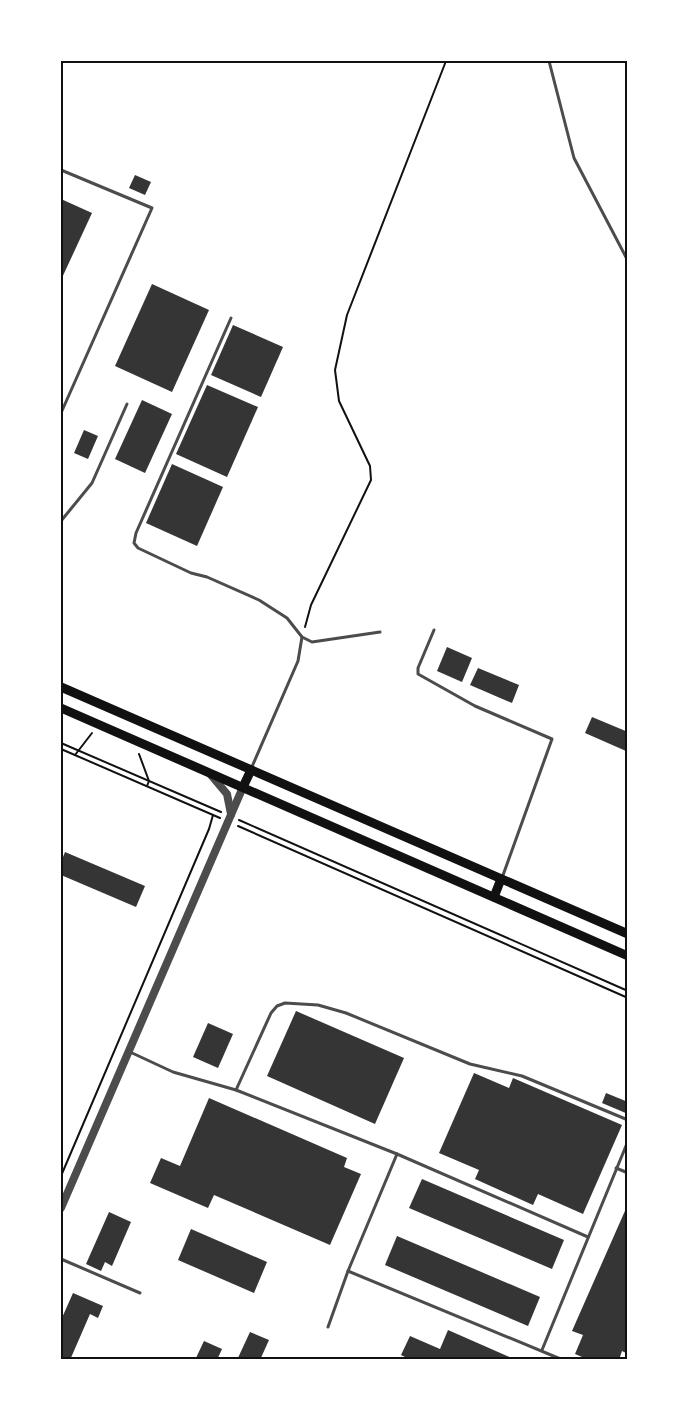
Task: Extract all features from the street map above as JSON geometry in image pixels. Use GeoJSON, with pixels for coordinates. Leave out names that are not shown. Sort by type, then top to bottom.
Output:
{"type":"FeatureCollection","features":[{"type":"Feature","properties":{"kind":"main road"},"geometry":{"type":"LineString","coordinates":[[61,687],[628,934]]}},
{"type":"Feature","properties":{"kind":"main road"},"geometry":{"type":"LineString","coordinates":[[61,708],[628,956]]}},
{"type":"Feature","properties":{"kind":"main road"},"geometry":{"type":"LineString","coordinates":[[243,787],[251,770]]}},
{"type":"Feature","properties":{"kind":"main road"},"geometry":{"type":"LineString","coordinates":[[494,897],[501,879]]}},
{"type":"Feature","properties":{"kind":"street"},"geometry":{"type":"LineString","coordinates":[[207,771],[219,782],[227,794],[230,819]]}},
{"type":"Feature","properties":{"kind":"street"},"geometry":{"type":"LineString","coordinates":[[61,1208],[243,787]]}},
{"type":"Feature","properties":{"kind":"lane"},"geometry":{"type":"LineString","coordinates":[[549,61],[574,158],[628,262]]}},
{"type":"Feature","properties":{"kind":"lane"},"geometry":{"type":"LineString","coordinates":[[61,170],[152,208],[61,413]]}},
{"type":"Feature","properties":{"kind":"lane"},"geometry":{"type":"LineString","coordinates":[[231,318],[136,533],[134,543],[138,548],[191,573],[207,576],[259,600],[287,618],[302,637],[312,642],[380,632]]}},
{"type":"Feature","properties":{"kind":"lane"},"geometry":{"type":"LineString","coordinates":[[61,521],[92,483],[127,404]]}},
{"type":"Feature","properties":{"kind":"lane"},"geometry":{"type":"LineString","coordinates":[[434,630],[418,668],[418,674],[475,706],[552,739],[501,879]]}},
{"type":"Feature","properties":{"kind":"lane"},"geometry":{"type":"LineString","coordinates":[[251,770],[298,661],[302,637]]}},
{"type":"Feature","properties":{"kind":"lane"},"geometry":{"type":"LineString","coordinates":[[236,1090],[271,1013],[277,1006],[285,1003],[318,1005],[346,1013],[470,1064],[522,1076],[628,1120]]}},
{"type":"Feature","properties":{"kind":"lane"},"geometry":{"type":"LineString","coordinates":[[129,1051],[173,1072],[236,1090],[397,1154],[588,1237]]}},
{"type":"Feature","properties":{"kind":"lane"},"geometry":{"type":"LineString","coordinates":[[542,1350],[628,1141]]}},
{"type":"Feature","properties":{"kind":"lane"},"geometry":{"type":"LineString","coordinates":[[328,1327],[348,1271],[397,1154]]}},
{"type":"Feature","properties":{"kind":"lane"},"geometry":{"type":"LineString","coordinates":[[616,1168],[628,1173]]}},
{"type":"Feature","properties":{"kind":"lane"},"geometry":{"type":"LineString","coordinates":[[61,1259],[140,1293]]}},
{"type":"Feature","properties":{"kind":"lane"},"geometry":{"type":"LineString","coordinates":[[348,1271],[564,1360]]}},
{"type":"Feature","properties":{"kind":"path"},"geometry":{"type":"LineString","coordinates":[[302,637],[311,605],[371,480],[370,466],[339,401],[335,370],[347,315],[446,61]]}},
{"type":"Feature","properties":{"kind":"path"},"geometry":{"type":"LineString","coordinates":[[75,755],[77,750],[94,731],[86,728]]}},
{"type":"Feature","properties":{"kind":"path"},"geometry":{"type":"LineString","coordinates":[[61,744],[149,781],[628,998]]}},
{"type":"Feature","properties":{"kind":"path"},"geometry":{"type":"LineString","coordinates":[[61,749],[213,815],[230,819],[628,992]]}},
{"type":"Feature","properties":{"kind":"path"},"geometry":{"type":"LineString","coordinates":[[138,751],[149,781],[147,786]]}},
{"type":"Feature","properties":{"kind":"path"},"geometry":{"type":"LineString","coordinates":[[61,1176],[209,829],[213,815]]}},
{"type":"Feature","properties":{"kind":"building"},"geometry":{"type":"Polygon","coordinates":[[[135,175],[151,182],[145,195],[129,188],[135,175]]]}},
{"type":"Feature","properties":{"kind":"building"},"geometry":{"type":"Polygon","coordinates":[[[61,199],[92,213],[61,280],[61,199]]]}},
{"type":"Feature","properties":{"kind":"building"},"geometry":{"type":"Polygon","coordinates":[[[152,284],[209,310],[172,392],[115,366],[152,284]]]}},
{"type":"Feature","properties":{"kind":"building"},"geometry":{"type":"Polygon","coordinates":[[[233,325],[283,347],[261,397],[211,375],[233,325]]]}},
{"type":"Feature","properties":{"kind":"building"},"geometry":{"type":"Polygon","coordinates":[[[207,385],[258,407],[227,477],[176,454],[207,385]]]}},
{"type":"Feature","properties":{"kind":"building"},"geometry":{"type":"Polygon","coordinates":[[[142,400],[172,414],[145,473],[115,459],[142,400]]]}},
{"type":"Feature","properties":{"kind":"building"},"geometry":{"type":"Polygon","coordinates":[[[84,430],[98,436],[88,459],[74,453],[84,430]]]}},
{"type":"Feature","properties":{"kind":"building"},"geometry":{"type":"Polygon","coordinates":[[[172,464],[223,487],[197,546],[146,523],[172,464]]]}},
{"type":"Feature","properties":{"kind":"building"},"geometry":{"type":"Polygon","coordinates":[[[447,647],[472,658],[462,682],[437,671],[447,647]]]}},
{"type":"Feature","properties":{"kind":"building"},"geometry":{"type":"Polygon","coordinates":[[[478,668],[519,685],[512,703],[470,685],[478,668]]]}},
{"type":"Feature","properties":{"kind":"building"},"geometry":{"type":"Polygon","coordinates":[[[592,717],[628,732],[626,751],[585,733],[592,717]]]}},
{"type":"Feature","properties":{"kind":"building"},"geometry":{"type":"Polygon","coordinates":[[[65,852],[145,886],[136,907],[61,875],[61,862],[65,852]]]}},
{"type":"Feature","properties":{"kind":"building"},"geometry":{"type":"Polygon","coordinates":[[[296,1011],[404,1058],[375,1124],[267,1076],[296,1011]]]}},
{"type":"Feature","properties":{"kind":"building"},"geometry":{"type":"Polygon","coordinates":[[[208,1023],[233,1034],[218,1068],[193,1057],[208,1023]]]}},
{"type":"Feature","properties":{"kind":"building"},"geometry":{"type":"Polygon","coordinates":[[[474,1073],[509,1088],[513,1078],[622,1125],[583,1214],[538,1194],[533,1205],[475,1179],[479,1170],[439,1153],[474,1073]]]}},
{"type":"Feature","properties":{"kind":"building"},"geometry":{"type":"Polygon","coordinates":[[[606,1093],[628,1102],[628,1114],[602,1103],[606,1093]]]}},
{"type":"Feature","properties":{"kind":"building"},"geometry":{"type":"Polygon","coordinates":[[[209,1098],[347,1158],[344,1167],[361,1174],[330,1245],[214,1195],[208,1208],[150,1183],[161,1158],[180,1166],[209,1098]]]}},
{"type":"Feature","properties":{"kind":"building"},"geometry":{"type":"Polygon","coordinates":[[[422,1179],[564,1240],[552,1269],[409,1208],[422,1179]]]}},
{"type":"Feature","properties":{"kind":"building"},"geometry":{"type":"Polygon","coordinates":[[[628,1204],[628,1354],[622,1351],[619,1360],[589,1360],[575,1354],[583,1335],[572,1331],[628,1204]]]}},
{"type":"Feature","properties":{"kind":"building"},"geometry":{"type":"Polygon","coordinates":[[[109,1212],[131,1222],[112,1266],[105,1262],[101,1271],[86,1264],[109,1212]]]}},
{"type":"Feature","properties":{"kind":"building"},"geometry":{"type":"Polygon","coordinates":[[[191,1229],[267,1262],[254,1293],[178,1260],[191,1229]]]}},
{"type":"Feature","properties":{"kind":"building"},"geometry":{"type":"Polygon","coordinates":[[[397,1236],[540,1297],[528,1326],[385,1265],[397,1236]]]}},
{"type":"Feature","properties":{"kind":"building"},"geometry":{"type":"Polygon","coordinates":[[[73,1293],[103,1306],[98,1318],[90,1314],[70,1360],[61,1360],[61,1320],[73,1293]]]}},
{"type":"Feature","properties":{"kind":"building"},"geometry":{"type":"Polygon","coordinates":[[[448,1330],[516,1360],[411,1360],[401,1355],[410,1336],[440,1349],[448,1330]]]}},
{"type":"Feature","properties":{"kind":"building"},"geometry":{"type":"Polygon","coordinates":[[[250,1332],[269,1340],[260,1360],[237,1360],[250,1332]]]}},
{"type":"Feature","properties":{"kind":"building"},"geometry":{"type":"Polygon","coordinates":[[[204,1341],[222,1349],[217,1360],[195,1360],[204,1341]]]}}]}
